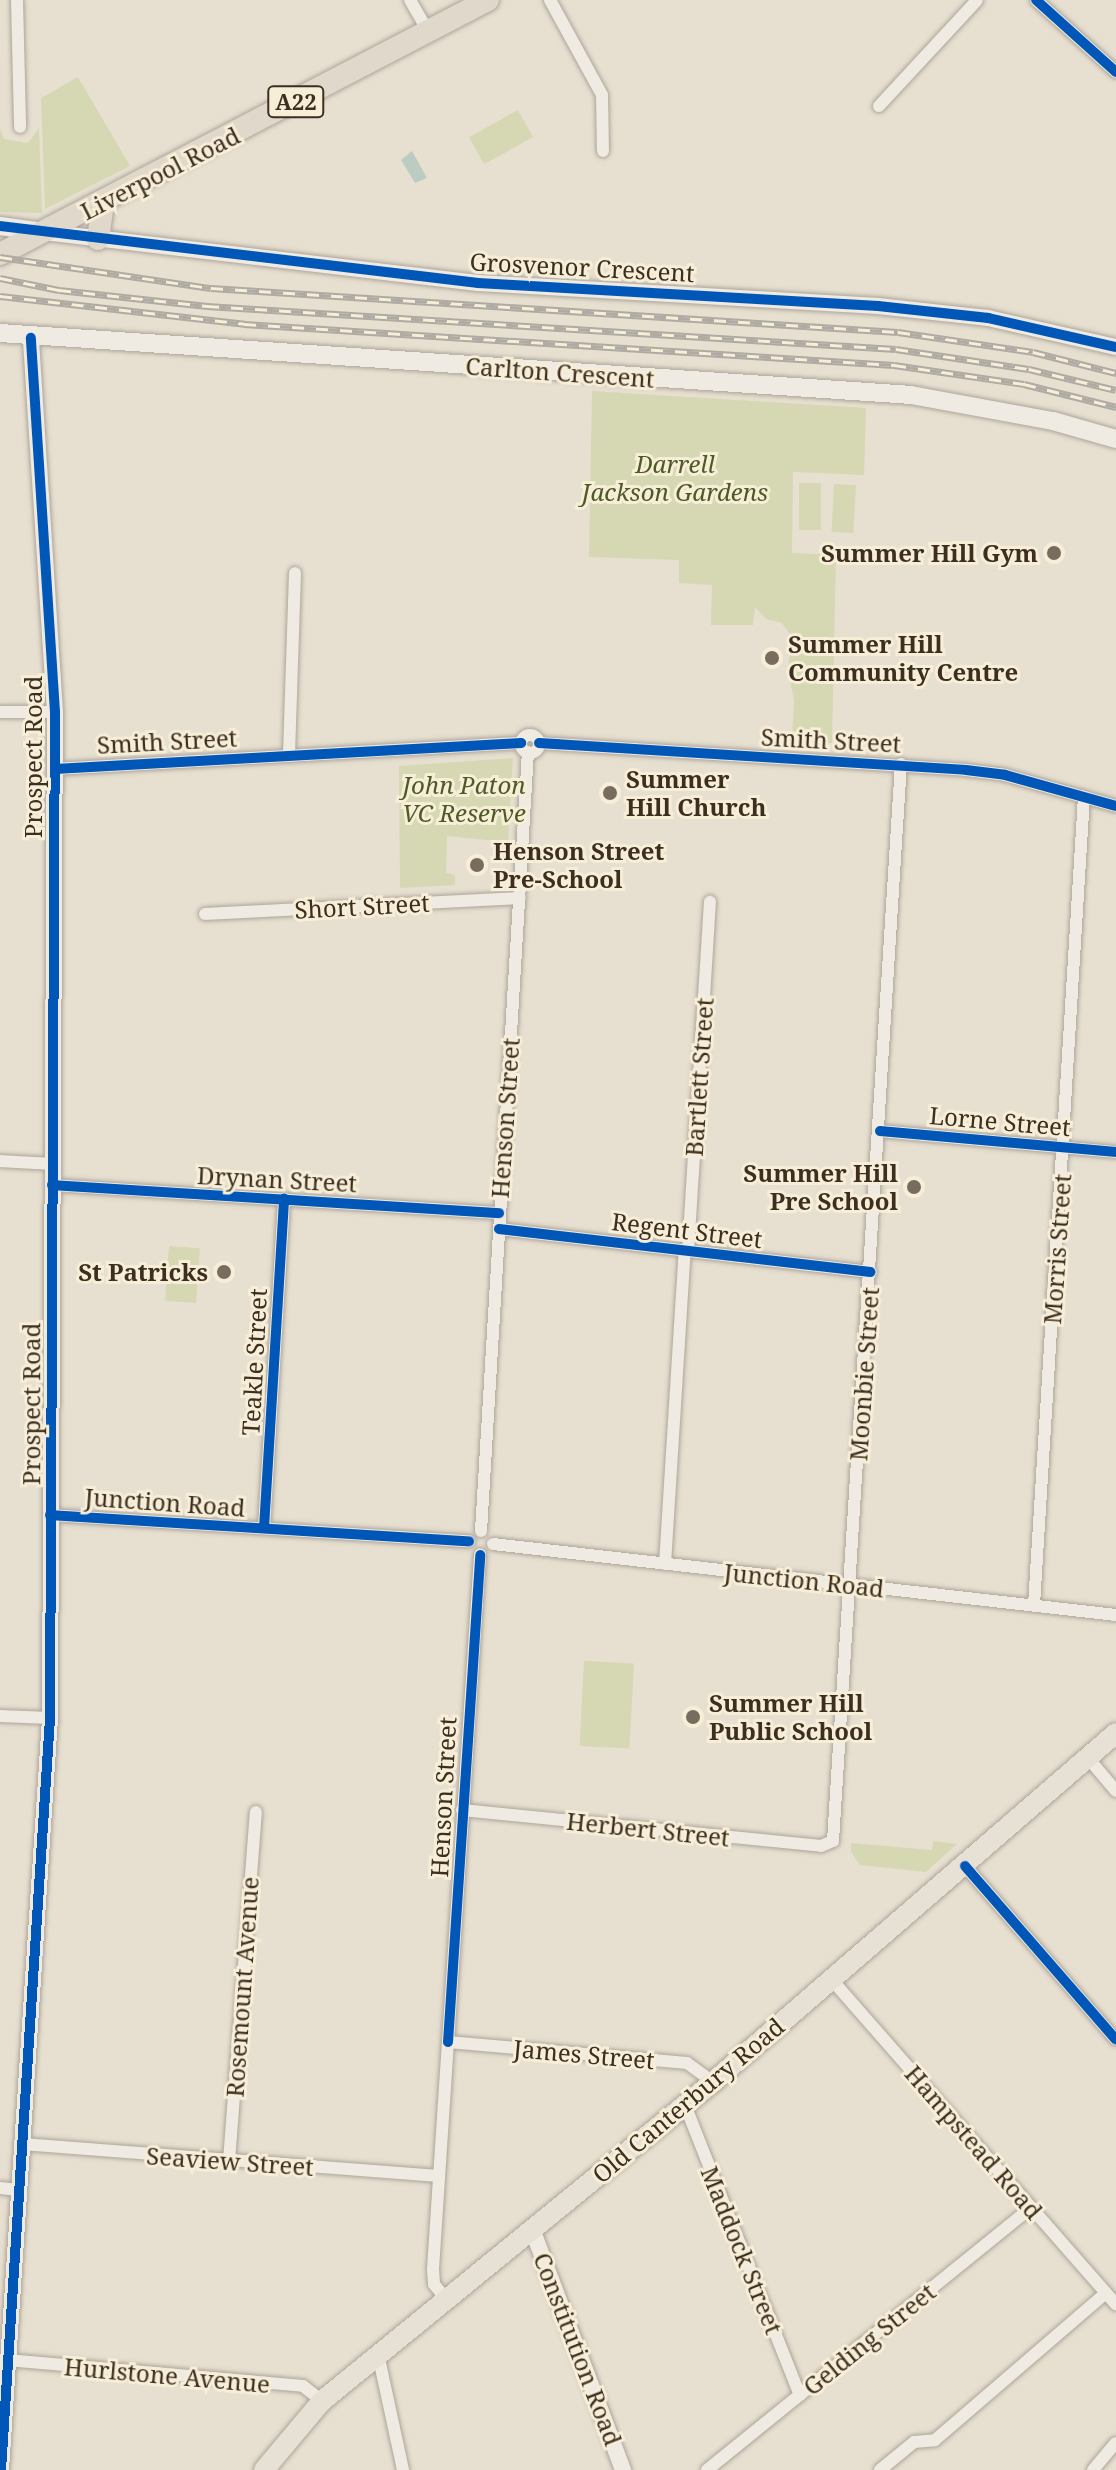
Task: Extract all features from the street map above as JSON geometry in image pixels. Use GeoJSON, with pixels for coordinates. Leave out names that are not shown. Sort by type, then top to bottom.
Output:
{"type":"FeatureCollection","features":[{"type":"Feature","properties":{"kind":"highway","name":"Liverpool Road"},"geometry":{"type":"LineString","coordinates":[[0,254],[488,0]]}},
{"type":"Feature","properties":{"kind":"highway"},"geometry":{"type":"LineString","coordinates":[[98,239],[103,202]]}},
{"type":"Feature","properties":{"kind":"main road"},"geometry":{"type":"LineString","coordinates":[[0,226],[44,232]]}},
{"type":"Feature","properties":{"kind":"main road","name":"Carlton Crescent"},"geometry":{"type":"LineString","coordinates":[[0,333],[31,338],[897,394],[1053,421],[1116,439]]}},
{"type":"Feature","properties":{"kind":"main road","name":"Old Canterbury Road"},"geometry":{"type":"LineString","coordinates":[[264,2470],[322,2401],[713,2082],[1116,1733]]}},
{"type":"Feature","properties":{"kind":"street"},"geometry":{"type":"LineString","coordinates":[[17,0],[20,127]]}},
{"type":"Feature","properties":{"kind":"street"},"geometry":{"type":"LineString","coordinates":[[410,0],[429,33]]}},
{"type":"Feature","properties":{"kind":"street"},"geometry":{"type":"LineString","coordinates":[[550,0],[602,95],[603,151]]}},
{"type":"Feature","properties":{"kind":"street"},"geometry":{"type":"LineString","coordinates":[[879,106],[977,0]]}},
{"type":"Feature","properties":{"kind":"street"},"geometry":{"type":"LineString","coordinates":[[1036,0],[1116,72]]}},
{"type":"Feature","properties":{"kind":"street","name":"Grosvenor Crescent"},"geometry":{"type":"LineString","coordinates":[[44,232],[478,283],[878,306],[988,318],[1116,347]]}},
{"type":"Feature","properties":{"kind":"street","name":"Prospect Road"},"geometry":{"type":"LineString","coordinates":[[1,2470],[50,1718],[55,712],[31,338]]}},
{"type":"Feature","properties":{"kind":"street"},"geometry":{"type":"LineString","coordinates":[[289,754],[295,573]]}},
{"type":"Feature","properties":{"kind":"street"},"geometry":{"type":"LineString","coordinates":[[0,712],[55,712]]}},
{"type":"Feature","properties":{"kind":"street","name":"Smith Street"},"geometry":{"type":"LineString","coordinates":[[55,769],[289,754],[525,748],[528,735],[539,743],[901,764],[1005,775],[1116,805]]}},
{"type":"Feature","properties":{"kind":"street","name":"Henson Street"},"geometry":{"type":"LineString","coordinates":[[481,1531],[520,898],[525,748]]}},
{"type":"Feature","properties":{"kind":"street","name":"Moonbie Street"},"geometry":{"type":"LineString","coordinates":[[833,1841],[901,764]]}},
{"type":"Feature","properties":{"kind":"street","name":"Morris Street"},"geometry":{"type":"LineString","coordinates":[[1034,1605],[1084,797]]}},
{"type":"Feature","properties":{"kind":"street","name":"Short Street"},"geometry":{"type":"LineString","coordinates":[[205,914],[520,898]]}},
{"type":"Feature","properties":{"kind":"street","name":"Bartlett Street"},"geometry":{"type":"LineString","coordinates":[[665,1564],[710,902]]}},
{"type":"Feature","properties":{"kind":"street","name":"Lorne Street"},"geometry":{"type":"LineString","coordinates":[[880,1131],[1116,1152]]}},
{"type":"Feature","properties":{"kind":"street"},"geometry":{"type":"LineString","coordinates":[[0,1161],[52,1164]]}},
{"type":"Feature","properties":{"kind":"street","name":"Drynan Street"},"geometry":{"type":"LineString","coordinates":[[52,1185],[499,1213]]}},
{"type":"Feature","properties":{"kind":"street","name":"Teakle Street"},"geometry":{"type":"LineString","coordinates":[[264,1528],[284,1199]]}},
{"type":"Feature","properties":{"kind":"street","name":"Regent Street"},"geometry":{"type":"LineString","coordinates":[[499,1229],[871,1272]]}},
{"type":"Feature","properties":{"kind":"street","name":"Junction Road"},"geometry":{"type":"LineString","coordinates":[[50,1515],[469,1541]]}},
{"type":"Feature","properties":{"kind":"street"},"geometry":{"type":"LineString","coordinates":[[481,1531],[493,1544],[480,1555],[469,1541],[481,1531]]}},
{"type":"Feature","properties":{"kind":"street","name":"Junction Road"},"geometry":{"type":"LineString","coordinates":[[493,1544],[1116,1615]]}},
{"type":"Feature","properties":{"kind":"street","name":"Henson Street"},"geometry":{"type":"LineString","coordinates":[[446,2299],[433,2278],[480,1555]]}},
{"type":"Feature","properties":{"kind":"street"},"geometry":{"type":"LineString","coordinates":[[0,1716],[50,1718]]}},
{"type":"Feature","properties":{"kind":"street"},"geometry":{"type":"LineString","coordinates":[[1088,1758],[1116,1791]]}},
{"type":"Feature","properties":{"kind":"street","name":"Herbert Street"},"geometry":{"type":"LineString","coordinates":[[462,1810],[821,1846],[833,1841]]}},
{"type":"Feature","properties":{"kind":"street","name":"Rosemount Avenue"},"geometry":{"type":"LineString","coordinates":[[229,2161],[256,1812]]}},
{"type":"Feature","properties":{"kind":"street"},"geometry":{"type":"LineString","coordinates":[[965,1866],[1116,2040]]}},
{"type":"Feature","properties":{"kind":"street","name":"Hampstead Road"},"geometry":{"type":"LineString","coordinates":[[832,1980],[1116,2304]]}},
{"type":"Feature","properties":{"kind":"street","name":"James Street"},"geometry":{"type":"LineString","coordinates":[[448,2042],[687,2063],[713,2082]]}},
{"type":"Feature","properties":{"kind":"street","name":"Maddock Street"},"geometry":{"type":"LineString","coordinates":[[685,2105],[800,2395]]}},
{"type":"Feature","properties":{"kind":"street","name":"Seaview Street"},"geometry":{"type":"LineString","coordinates":[[22,2144],[439,2176]]}},
{"type":"Feature","properties":{"kind":"street"},"geometry":{"type":"LineString","coordinates":[[0,2188],[19,2190]]}},
{"type":"Feature","properties":{"kind":"street","name":"Gelding Street"},"geometry":{"type":"LineString","coordinates":[[707,2470],[1031,2208]]}},
{"type":"Feature","properties":{"kind":"street","name":"Constitution Road"},"geometry":{"type":"LineString","coordinates":[[532,2229],[623,2470]]}},
{"type":"Feature","properties":{"kind":"street"},"geometry":{"type":"LineString","coordinates":[[880,2470],[914,2442],[935,2440],[1106,2293]]}},
{"type":"Feature","properties":{"kind":"street"},"geometry":{"type":"LineString","coordinates":[[378,2354],[403,2470]]}},
{"type":"Feature","properties":{"kind":"street","name":"Hurlstone Avenue"},"geometry":{"type":"LineString","coordinates":[[7,2360],[303,2386],[322,2401]]}},
{"type":"Feature","properties":{"kind":"street"},"geometry":{"type":"LineString","coordinates":[[1093,2470],[1116,2443]]}},
{"type":"Feature","properties":{"kind":"green space"},"geometry":{"type":"Polygon","coordinates":[[[78,77],[130,166],[45,209],[41,98],[78,77]]]}},
{"type":"Feature","properties":{"kind":"green space"},"geometry":{"type":"Polygon","coordinates":[[[518,110],[533,137],[484,164],[469,137],[518,110]]]}},
{"type":"Feature","properties":{"kind":"green space"},"geometry":{"type":"Polygon","coordinates":[[[0,128],[4,139],[28,143],[39,128],[42,213],[0,212],[0,128]]]}},
{"type":"Feature","properties":{"kind":"green space","name":"Darrell Jackson Gardens"},"geometry":{"type":"Polygon","coordinates":[[[592,391],[866,408],[864,475],[793,472],[792,553],[836,555],[832,743],[792,741],[794,700],[788,671],[792,637],[782,623],[766,619],[755,607],[753,625],[711,625],[712,585],[679,583],[679,560],[589,557],[592,391]]]}},
{"type":"Feature","properties":{"kind":"green space"},"geometry":{"type":"Polygon","coordinates":[[[799,483],[821,483],[821,530],[799,530],[799,483]]]}},
{"type":"Feature","properties":{"kind":"green space"},"geometry":{"type":"Polygon","coordinates":[[[834,484],[856,485],[853,533],[831,532],[834,484]]]}},
{"type":"Feature","properties":{"kind":"green space","name":"John Paton VC Reserve"},"geometry":{"type":"Polygon","coordinates":[[[513,758],[508,842],[447,836],[446,873],[455,875],[455,885],[400,888],[399,766],[513,758]]]}},
{"type":"Feature","properties":{"kind":"green space"},"geometry":{"type":"Polygon","coordinates":[[[169,1246],[200,1248],[196,1303],[165,1301],[169,1246]]]}},
{"type":"Feature","properties":{"kind":"green space"},"geometry":{"type":"Polygon","coordinates":[[[584,1661],[634,1664],[629,1749],[580,1746],[584,1661]]]}},
{"type":"Feature","properties":{"kind":"green space"},"geometry":{"type":"Polygon","coordinates":[[[933,1841],[957,1844],[926,1872],[860,1865],[851,1852],[851,1843],[932,1850],[933,1841]]]}},
{"type":"Feature","properties":{"kind":"shaded area"},"geometry":{"type":"Polygon","coordinates":[[[412,151],[427,178],[415,183],[401,160],[412,151]]]}},
{"type":"Feature","properties":{"kind":"railway"},"geometry":{"type":"LineString","coordinates":[[0,257],[211,288],[898,332],[1033,352],[1116,373]]}},
{"type":"Feature","properties":{"kind":"railway"},"geometry":{"type":"LineString","coordinates":[[0,278],[59,290],[207,306],[896,349],[1029,369],[1116,390]]}},
{"type":"Feature","properties":{"kind":"railway"},"geometry":{"type":"LineString","coordinates":[[0,296],[244,324],[894,365],[1024,384],[1116,407]]}},
{"type":"Feature","properties":{"kind":"cycle path"},"geometry":{"type":"LineString","coordinates":[[1036,0],[1116,72]]}},
{"type":"Feature","properties":{"kind":"cycle path"},"geometry":{"type":"LineString","coordinates":[[0,226],[478,283],[878,306],[988,318],[1116,347]]}},
{"type":"Feature","properties":{"kind":"cycle path"},"geometry":{"type":"LineString","coordinates":[[1,2470],[50,1718],[55,712],[31,338]]}},
{"type":"Feature","properties":{"kind":"cycle path"},"geometry":{"type":"LineString","coordinates":[[55,769],[521,743]]}},
{"type":"Feature","properties":{"kind":"cycle path"},"geometry":{"type":"LineString","coordinates":[[539,743],[966,770],[1005,775],[1116,806]]}},
{"type":"Feature","properties":{"kind":"cycle path"},"geometry":{"type":"LineString","coordinates":[[880,1131],[1116,1152]]}},
{"type":"Feature","properties":{"kind":"cycle path"},"geometry":{"type":"LineString","coordinates":[[52,1185],[499,1213]]}},
{"type":"Feature","properties":{"kind":"cycle path"},"geometry":{"type":"LineString","coordinates":[[264,1528],[284,1199]]}},
{"type":"Feature","properties":{"kind":"cycle path"},"geometry":{"type":"LineString","coordinates":[[499,1229],[871,1272]]}},
{"type":"Feature","properties":{"kind":"cycle path"},"geometry":{"type":"LineString","coordinates":[[50,1515],[469,1541]]}},
{"type":"Feature","properties":{"kind":"cycle path"},"geometry":{"type":"LineString","coordinates":[[448,2042],[480,1555]]}},
{"type":"Feature","properties":{"kind":"cycle path"},"geometry":{"type":"LineString","coordinates":[[965,1866],[1116,2040]]}},
{"type":"Feature","properties":{"kind":"place","name":"Summer Hill Gym"},"geometry":{"type":"Point","coordinates":[1054,553]}},
{"type":"Feature","properties":{"kind":"place","name":"Summer Hill Community Centre"},"geometry":{"type":"Point","coordinates":[772,658]}},
{"type":"Feature","properties":{"kind":"place","name":"Summer Hill Church"},"geometry":{"type":"Point","coordinates":[610,793]}},
{"type":"Feature","properties":{"kind":"place","name":"Henson Street Pre-School"},"geometry":{"type":"Point","coordinates":[477,865]}},
{"type":"Feature","properties":{"kind":"place","name":"Summer Hill Pre School"},"geometry":{"type":"Point","coordinates":[914,1187]}},
{"type":"Feature","properties":{"kind":"place","name":"St Patricks"},"geometry":{"type":"Point","coordinates":[224,1272]}},
{"type":"Feature","properties":{"kind":"place","name":"Summer Hill Public School"},"geometry":{"type":"Point","coordinates":[693,1717]}}]}
